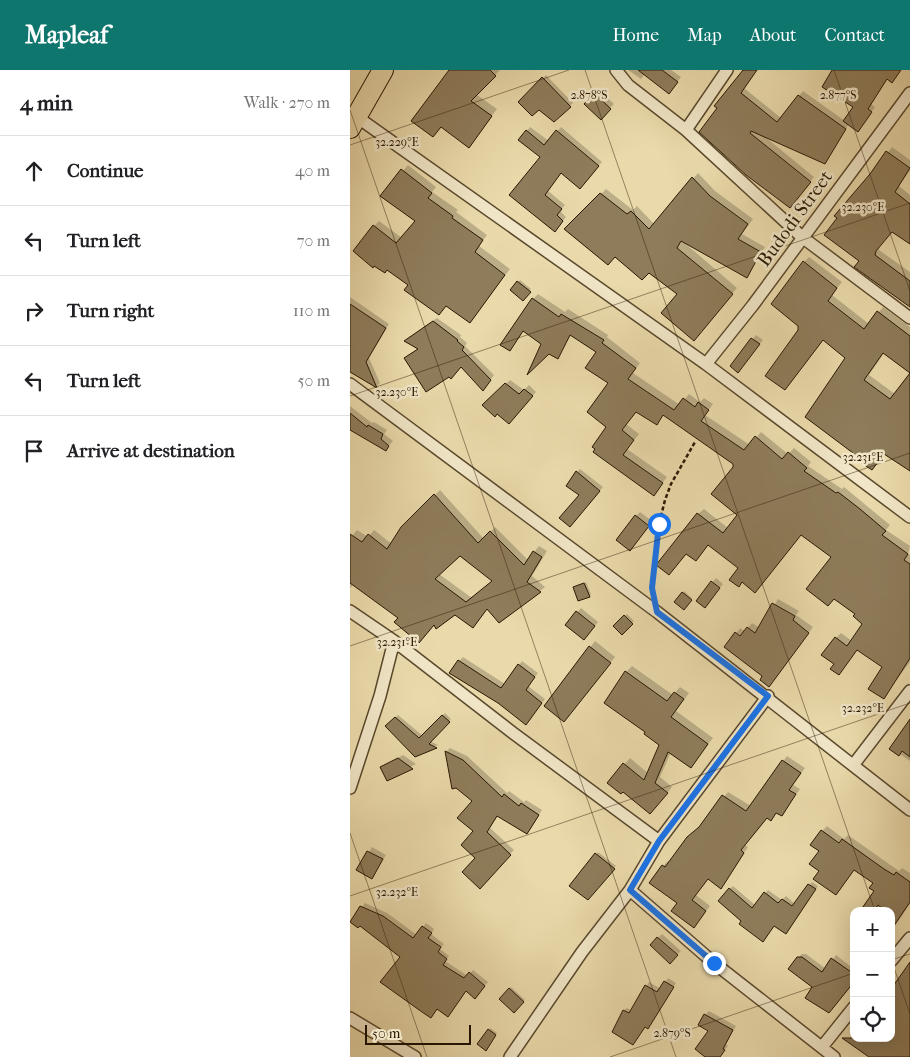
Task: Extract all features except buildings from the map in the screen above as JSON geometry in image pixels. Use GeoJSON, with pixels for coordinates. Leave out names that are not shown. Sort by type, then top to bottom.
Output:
{"type":"FeatureCollection","features":[{"type":"Feature","properties":{"kind":"highway"},"geometry":{"type":"LineString","coordinates":[[353,123],[383,70]]}},
{"type":"Feature","properties":{"kind":"street"},"geometry":{"type":"LineString","coordinates":[[616,70],[628,85],[686,130],[802,237],[910,318]]}},
{"type":"Feature","properties":{"kind":"street"},"geometry":{"type":"LineString","coordinates":[[686,130],[727,70]]}},
{"type":"Feature","properties":{"kind":"street","name":"Budodi Street"},"geometry":{"type":"LineString","coordinates":[[706,364],[753,305],[910,92]]}},
{"type":"Feature","properties":{"kind":"street"},"geometry":{"type":"LineString","coordinates":[[353,123],[706,364],[910,517]]}},
{"type":"Feature","properties":{"kind":"street"},"geometry":{"type":"LineString","coordinates":[[350,384],[768,696],[910,810]]}},
{"type":"Feature","properties":{"kind":"street"},"geometry":{"type":"LineString","coordinates":[[350,610],[394,641],[512,733],[659,841]]}},
{"type":"Feature","properties":{"kind":"street"},"geometry":{"type":"LineString","coordinates":[[350,788],[380,696],[394,641]]}},
{"type":"Feature","properties":{"kind":"street"},"geometry":{"type":"LineString","coordinates":[[854,764],[910,691]]}},
{"type":"Feature","properties":{"kind":"street"},"geometry":{"type":"LineString","coordinates":[[510,1057],[582,952],[630,890],[659,841],[768,696]]}},
{"type":"Feature","properties":{"kind":"street"},"geometry":{"type":"LineString","coordinates":[[630,890],[714,963],[834,1057]]}},
{"type":"Feature","properties":{"kind":"street"},"geometry":{"type":"LineString","coordinates":[[895,956],[910,938]]}},
{"type":"Feature","properties":{"kind":"street"},"geometry":{"type":"LineString","coordinates":[[822,1047],[850,1012]]}},
{"type":"Feature","properties":{"kind":"street"},"geometry":{"type":"LineString","coordinates":[[350,1018],[414,1057]]}},
{"type":"Feature","properties":{"kind":"path"},"geometry":{"type":"LineString","coordinates":[[657,612],[652,588],[662,510],[671,484],[695,442]]}},
{"type":"Feature","properties":{"kind":"route"},"geometry":{"type":"LineString","coordinates":[[659,524],[652,588],[657,612],[768,696],[659,841],[630,890],[714,963]]}}]}
